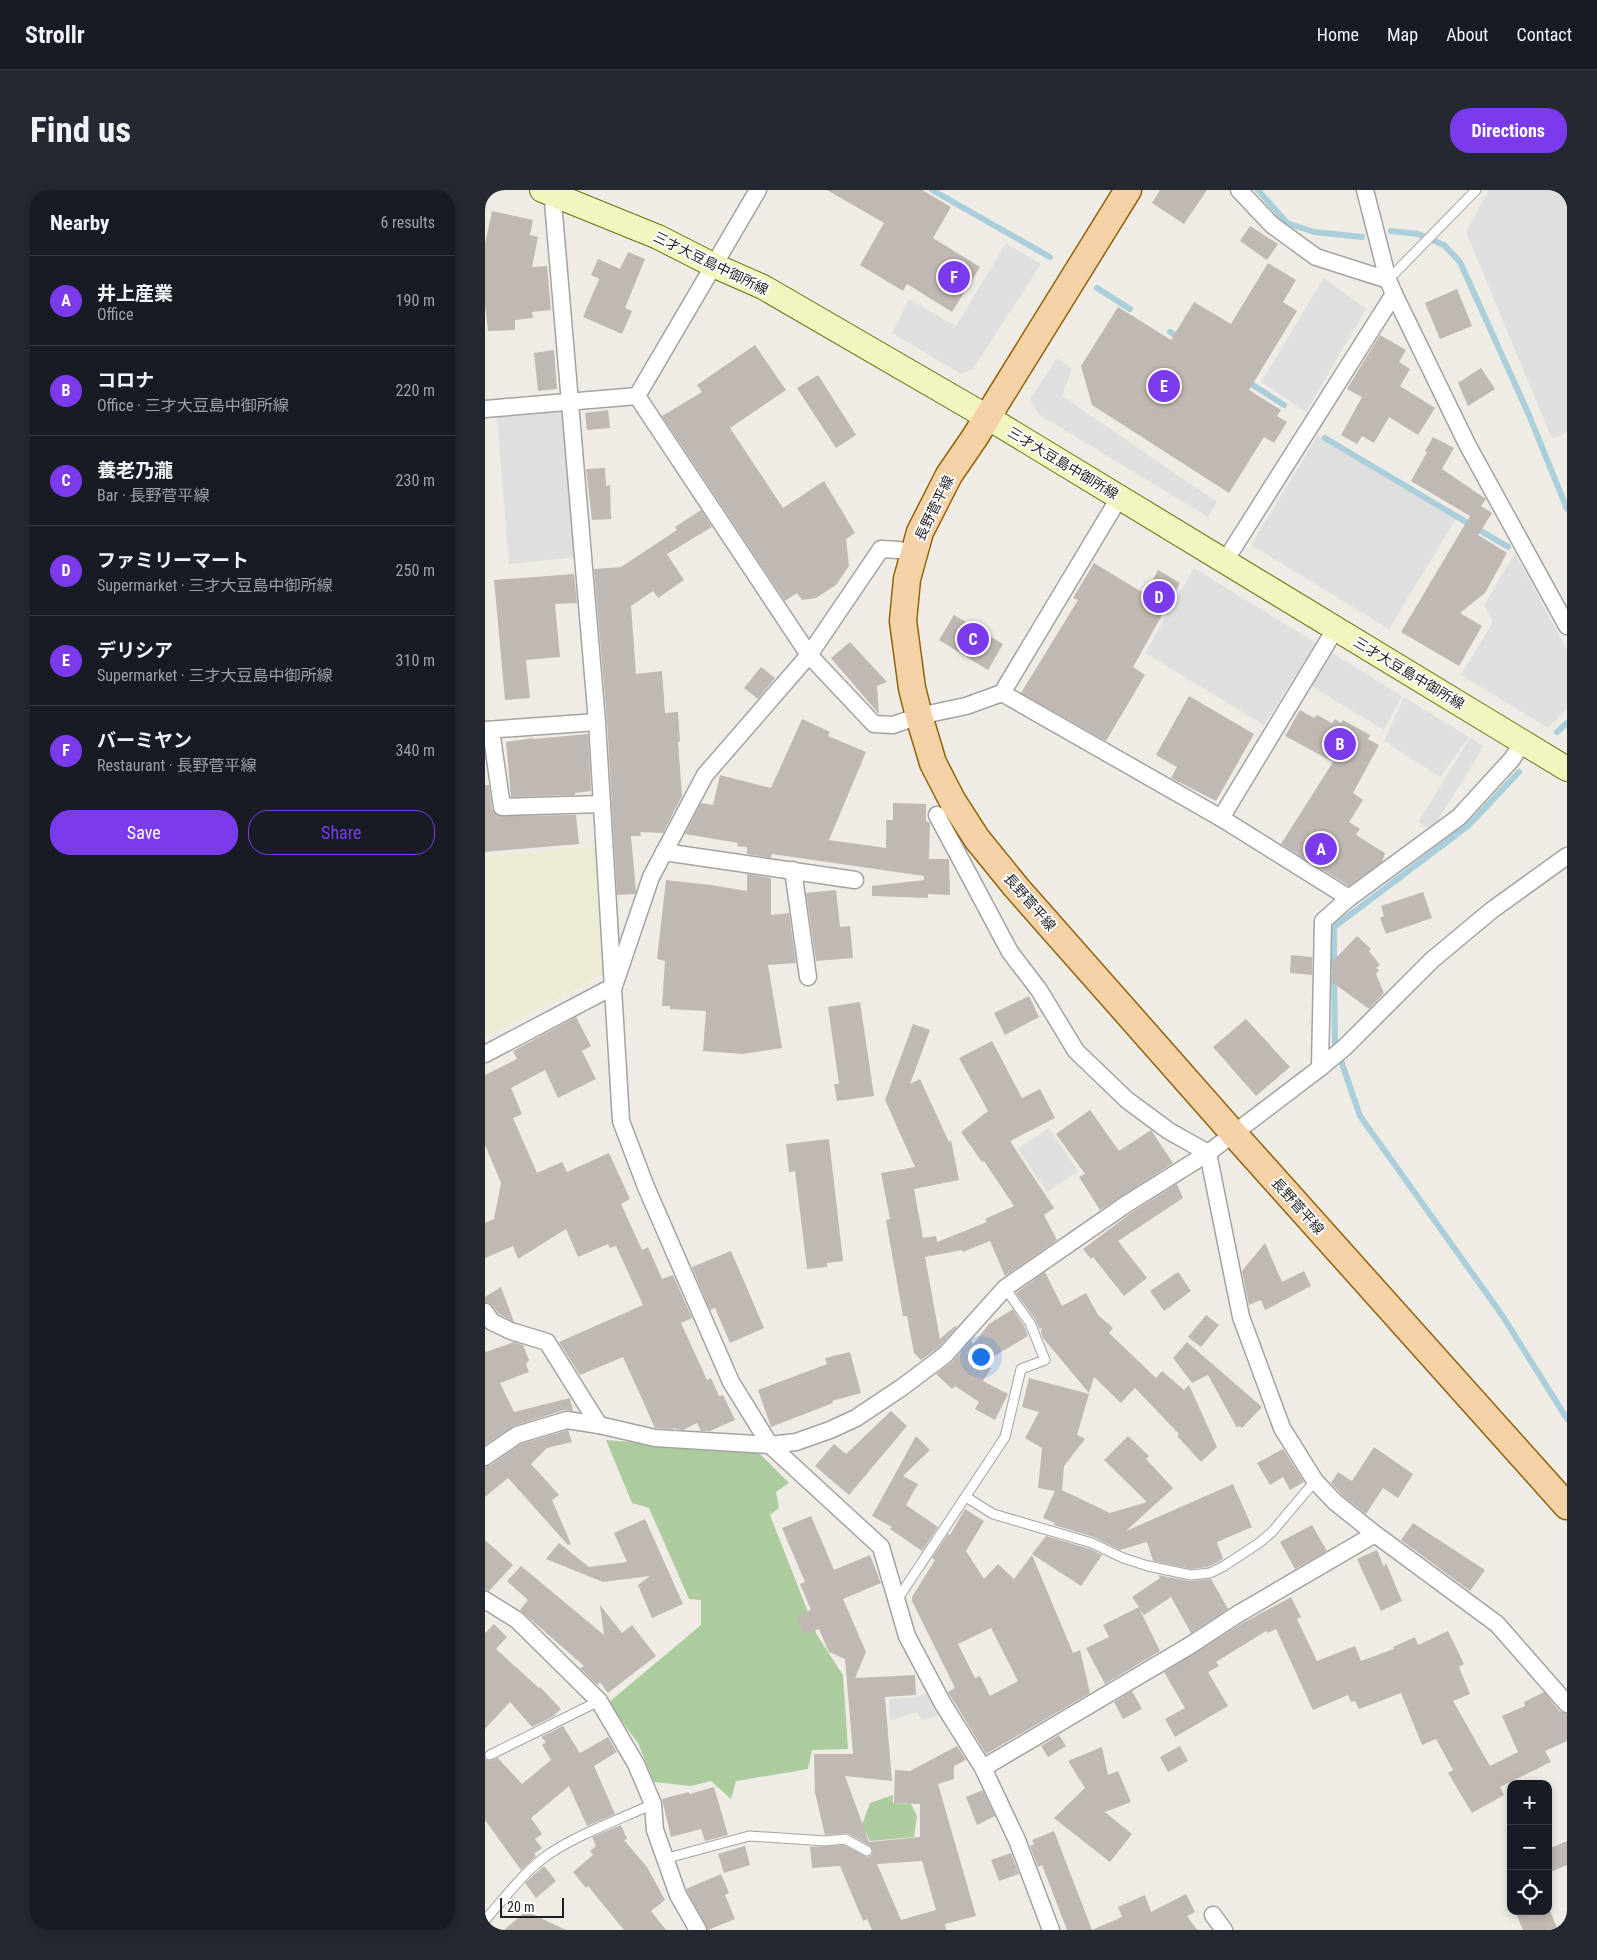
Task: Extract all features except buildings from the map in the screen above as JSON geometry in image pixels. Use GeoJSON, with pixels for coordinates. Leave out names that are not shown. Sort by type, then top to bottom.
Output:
{"type":"FeatureCollection","features":[{"type":"Feature","properties":{"kind":"main road","name":"長野菅平線"},"geometry":{"type":"LineString","coordinates":[[1128,190],[949,475],[920,532],[907,579],[903,622],[912,688],[933,763],[952,800],[977,839],[1233,1133],[1567,1506]]}},
{"type":"Feature","properties":{"kind":"main road","name":"三才大豆島中御所線"},"geometry":{"type":"LineString","coordinates":[[549,191],[658,236],[713,265],[763,287],[987,417],[1567,768]]}},
{"type":"Feature","properties":{"kind":"street"},"geometry":{"type":"LineString","coordinates":[[637,396],[707,280],[713,265],[758,190]]}},
{"type":"Feature","properties":{"kind":"street"},"geometry":{"type":"LineString","coordinates":[[1239,190],[1272,225],[1316,257],[1391,287]]}},
{"type":"Feature","properties":{"kind":"street"},"geometry":{"type":"LineString","coordinates":[[1365,190],[1391,287],[1467,444],[1567,626]]}},
{"type":"Feature","properties":{"kind":"street"},"geometry":{"type":"LineString","coordinates":[[549,191],[571,402],[597,722],[621,1121],[646,1187],[731,1382],[770,1445],[881,1547],[907,1636],[943,1704],[983,1768],[1017,1840],[1051,1930]]}},
{"type":"Feature","properties":{"kind":"street"},"geometry":{"type":"LineString","coordinates":[[1225,561],[1391,287]]}},
{"type":"Feature","properties":{"kind":"street"},"geometry":{"type":"LineString","coordinates":[[485,409],[637,396]]}},
{"type":"Feature","properties":{"kind":"street"},"geometry":{"type":"LineString","coordinates":[[637,396],[809,655],[874,724],[893,725],[919,716],[966,706],[1002,693],[1119,498]]}},
{"type":"Feature","properties":{"kind":"street"},"geometry":{"type":"LineString","coordinates":[[485,1054],[614,986],[651,877],[705,775],[809,655],[881,549],[899,550],[914,554]]}},
{"type":"Feature","properties":{"kind":"street"},"geometry":{"type":"LineString","coordinates":[[1221,818],[1336,628]]}},
{"type":"Feature","properties":{"kind":"street"},"geometry":{"type":"LineString","coordinates":[[1002,693],[1221,818],[1349,898]]}},
{"type":"Feature","properties":{"kind":"street"},"geometry":{"type":"LineString","coordinates":[[597,722],[488,730],[502,806],[603,804]]}},
{"type":"Feature","properties":{"kind":"street"},"geometry":{"type":"LineString","coordinates":[[1324,1065],[1323,921],[1349,898],[1459,817],[1512,759],[1523,742]]}},
{"type":"Feature","properties":{"kind":"street"},"geometry":{"type":"LineString","coordinates":[[937,815],[1011,952],[1039,990],[1076,1051],[1127,1100],[1169,1131],[1208,1153],[1241,1317],[1282,1428],[1315,1481],[1335,1502],[1375,1534],[1447,1585],[1497,1624],[1567,1704]]}},
{"type":"Feature","properties":{"kind":"street"},"geometry":{"type":"LineString","coordinates":[[665,852],[855,880]]}},
{"type":"Feature","properties":{"kind":"street"},"geometry":{"type":"LineString","coordinates":[[485,1457],[517,1435],[567,1420],[599,1425],[655,1438],[770,1445],[796,1442],[856,1418],[901,1388],[945,1355],[1005,1288],[1125,1205],[1208,1153],[1324,1065],[1345,1047],[1432,960],[1492,910],[1567,856]]}},
{"type":"Feature","properties":{"kind":"street"},"geometry":{"type":"LineString","coordinates":[[793,870],[808,977]]}},
{"type":"Feature","properties":{"kind":"street"},"geometry":{"type":"LineString","coordinates":[[485,1312],[492,1322],[511,1331],[547,1342],[599,1425]]}},
{"type":"Feature","properties":{"kind":"street"},"geometry":{"type":"LineString","coordinates":[[983,1768],[1189,1646],[1238,1614],[1375,1534]]}},
{"type":"Feature","properties":{"kind":"street"},"geometry":{"type":"LineString","coordinates":[[485,1600],[517,1620],[599,1701],[636,1764],[653,1804],[655,1830],[664,1859],[678,1895],[699,1930]]}},
{"type":"Feature","properties":{"kind":"street"},"geometry":{"type":"LineString","coordinates":[[1213,1915],[1224,1930]]}},
{"type":"Feature","properties":{"kind":"lane"},"geometry":{"type":"LineString","coordinates":[[1391,287],[1419,249],[1476,190]]}},
{"type":"Feature","properties":{"kind":"lane"},"geometry":{"type":"LineString","coordinates":[[897,1600],[1005,1437],[1021,1369],[1045,1360],[1030,1323],[1005,1288]]}},
{"type":"Feature","properties":{"kind":"lane"},"geometry":{"type":"LineString","coordinates":[[966,1497],[993,1514],[1092,1543],[1123,1558],[1148,1566],[1191,1575],[1209,1573],[1224,1566],[1266,1538],[1315,1481]]}},
{"type":"Feature","properties":{"kind":"lane"},"geometry":{"type":"LineString","coordinates":[[491,1756],[599,1701]]}},
{"type":"Feature","properties":{"kind":"lane"},"geometry":{"type":"LineString","coordinates":[[485,1920],[528,1873],[548,1855],[575,1840],[653,1804]]}},
{"type":"Feature","properties":{"kind":"lane"},"geometry":{"type":"LineString","coordinates":[[664,1859],[749,1836],[825,1841],[845,1839],[867,1851]]}},
{"type":"Feature","properties":{"kind":"green space"},"geometry":{"type":"Polygon","coordinates":[[[600,846],[608,971],[485,1037],[485,856],[600,846]]]}},
{"type":"Feature","properties":{"kind":"green space"},"geometry":{"type":"Polygon","coordinates":[[[606,1440],[759,1453],[789,1483],[776,1492],[779,1508],[770,1515],[817,1635],[843,1675],[848,1749],[812,1750],[808,1769],[736,1781],[731,1799],[711,1781],[691,1786],[654,1782],[638,1743],[608,1703],[701,1625],[701,1600],[689,1599],[649,1508],[632,1503],[606,1440]]]}},
{"type":"Feature","properties":{"kind":"green space"},"geometry":{"type":"Polygon","coordinates":[[[893,1795],[893,1803],[911,1804],[917,1816],[914,1837],[870,1841],[862,1825],[870,1803],[893,1795]]]}},
{"type":"Feature","properties":{"kind":"shaded area"},"geometry":{"type":"Polygon","coordinates":[[[1489,190],[1567,190],[1567,432],[1552,439],[1466,232],[1489,190]]]}},
{"type":"Feature","properties":{"kind":"shaded area"},"geometry":{"type":"Polygon","coordinates":[[[1006,243],[1041,264],[973,369],[961,374],[892,333],[909,299],[956,326],[1006,243]]]}},
{"type":"Feature","properties":{"kind":"shaded area"},"geometry":{"type":"Polygon","coordinates":[[[1324,278],[1366,309],[1306,412],[1261,382],[1324,278]]]}},
{"type":"Feature","properties":{"kind":"shaded area"},"geometry":{"type":"Polygon","coordinates":[[[1057,358],[1072,369],[1062,396],[1217,502],[1208,517],[1038,414],[1030,399],[1057,358]]]}},
{"type":"Feature","properties":{"kind":"shaded area"},"geometry":{"type":"Polygon","coordinates":[[[564,409],[578,557],[509,564],[497,417],[564,409]]]}},
{"type":"Feature","properties":{"kind":"shaded area"},"geometry":{"type":"Polygon","coordinates":[[[1318,435],[1456,519],[1389,629],[1251,545],[1318,435]]]}},
{"type":"Feature","properties":{"kind":"shaded area"},"geometry":{"type":"Polygon","coordinates":[[[1515,553],[1567,650],[1567,709],[1548,728],[1461,675],[1493,622],[1484,605],[1515,553]]]}},
{"type":"Feature","properties":{"kind":"shaded area"},"geometry":{"type":"Polygon","coordinates":[[[1194,568],[1316,643],[1264,725],[1145,653],[1194,568]]]}},
{"type":"Feature","properties":{"kind":"shaded area"},"geometry":{"type":"Polygon","coordinates":[[[1332,653],[1402,696],[1384,730],[1311,686],[1332,653]]]}},
{"type":"Feature","properties":{"kind":"shaded area"},"geometry":{"type":"Polygon","coordinates":[[[1404,697],[1469,737],[1440,777],[1384,741],[1404,697]]]}},
{"type":"Feature","properties":{"kind":"shaded area"},"geometry":{"type":"Polygon","coordinates":[[[1470,738],[1484,746],[1432,830],[1418,822],[1470,738]]]}},
{"type":"Feature","properties":{"kind":"shaded area"},"geometry":{"type":"Polygon","coordinates":[[[1049,1128],[1078,1171],[1047,1192],[1018,1149],[1049,1128]]]}},
{"type":"Feature","properties":{"kind":"shaded area"},"geometry":{"type":"Polygon","coordinates":[[[928,1693],[938,1715],[922,1721],[917,1712],[890,1721],[889,1699],[917,1697],[928,1693]]]}},
{"type":"Feature","properties":{"kind":"waterway"},"geometry":{"type":"LineString","coordinates":[[932,190],[1050,257]]}},
{"type":"Feature","properties":{"kind":"waterway"},"geometry":{"type":"LineString","coordinates":[[1258,190],[1287,223],[1314,232],[1362,237]]}},
{"type":"Feature","properties":{"kind":"waterway"},"geometry":{"type":"LineString","coordinates":[[1391,231],[1418,234],[1444,245],[1460,262],[1529,415],[1567,509]]}},
{"type":"Feature","properties":{"kind":"waterway"},"geometry":{"type":"LineString","coordinates":[[1097,288],[1130,309]]}},
{"type":"Feature","properties":{"kind":"waterway"},"geometry":{"type":"LineString","coordinates":[[1170,332],[1180,338]]}},
{"type":"Feature","properties":{"kind":"waterway"},"geometry":{"type":"LineString","coordinates":[[1245,380],[1284,405]]}},
{"type":"Feature","properties":{"kind":"waterway"},"geometry":{"type":"LineString","coordinates":[[1325,438],[1508,547]]}},
{"type":"Feature","properties":{"kind":"waterway"},"geometry":{"type":"LineString","coordinates":[[1557,732],[1567,723]]}},
{"type":"Feature","properties":{"kind":"waterway"},"geometry":{"type":"LineString","coordinates":[[1334,966],[1334,927],[1469,825],[1519,772]]}},
{"type":"Feature","properties":{"kind":"waterway"},"geometry":{"type":"LineString","coordinates":[[1334,976],[1335,1043],[1360,1116],[1502,1315],[1567,1419]]}},
{"type":"Feature","properties":{"kind":"place","name":"バーミヤン"},"geometry":{"type":"Point","coordinates":[954,277]}},
{"type":"Feature","properties":{"kind":"place","name":"デリシア"},"geometry":{"type":"Point","coordinates":[1164,386]}},
{"type":"Feature","properties":{"kind":"place","name":"ファミリーマート"},"geometry":{"type":"Point","coordinates":[1159,597]}},
{"type":"Feature","properties":{"kind":"place","name":"養老乃瀧"},"geometry":{"type":"Point","coordinates":[973,639]}},
{"type":"Feature","properties":{"kind":"place","name":"コロナ"},"geometry":{"type":"Point","coordinates":[1340,744]}},
{"type":"Feature","properties":{"kind":"place","name":"井上産業"},"geometry":{"type":"Point","coordinates":[1321,849]}}]}
